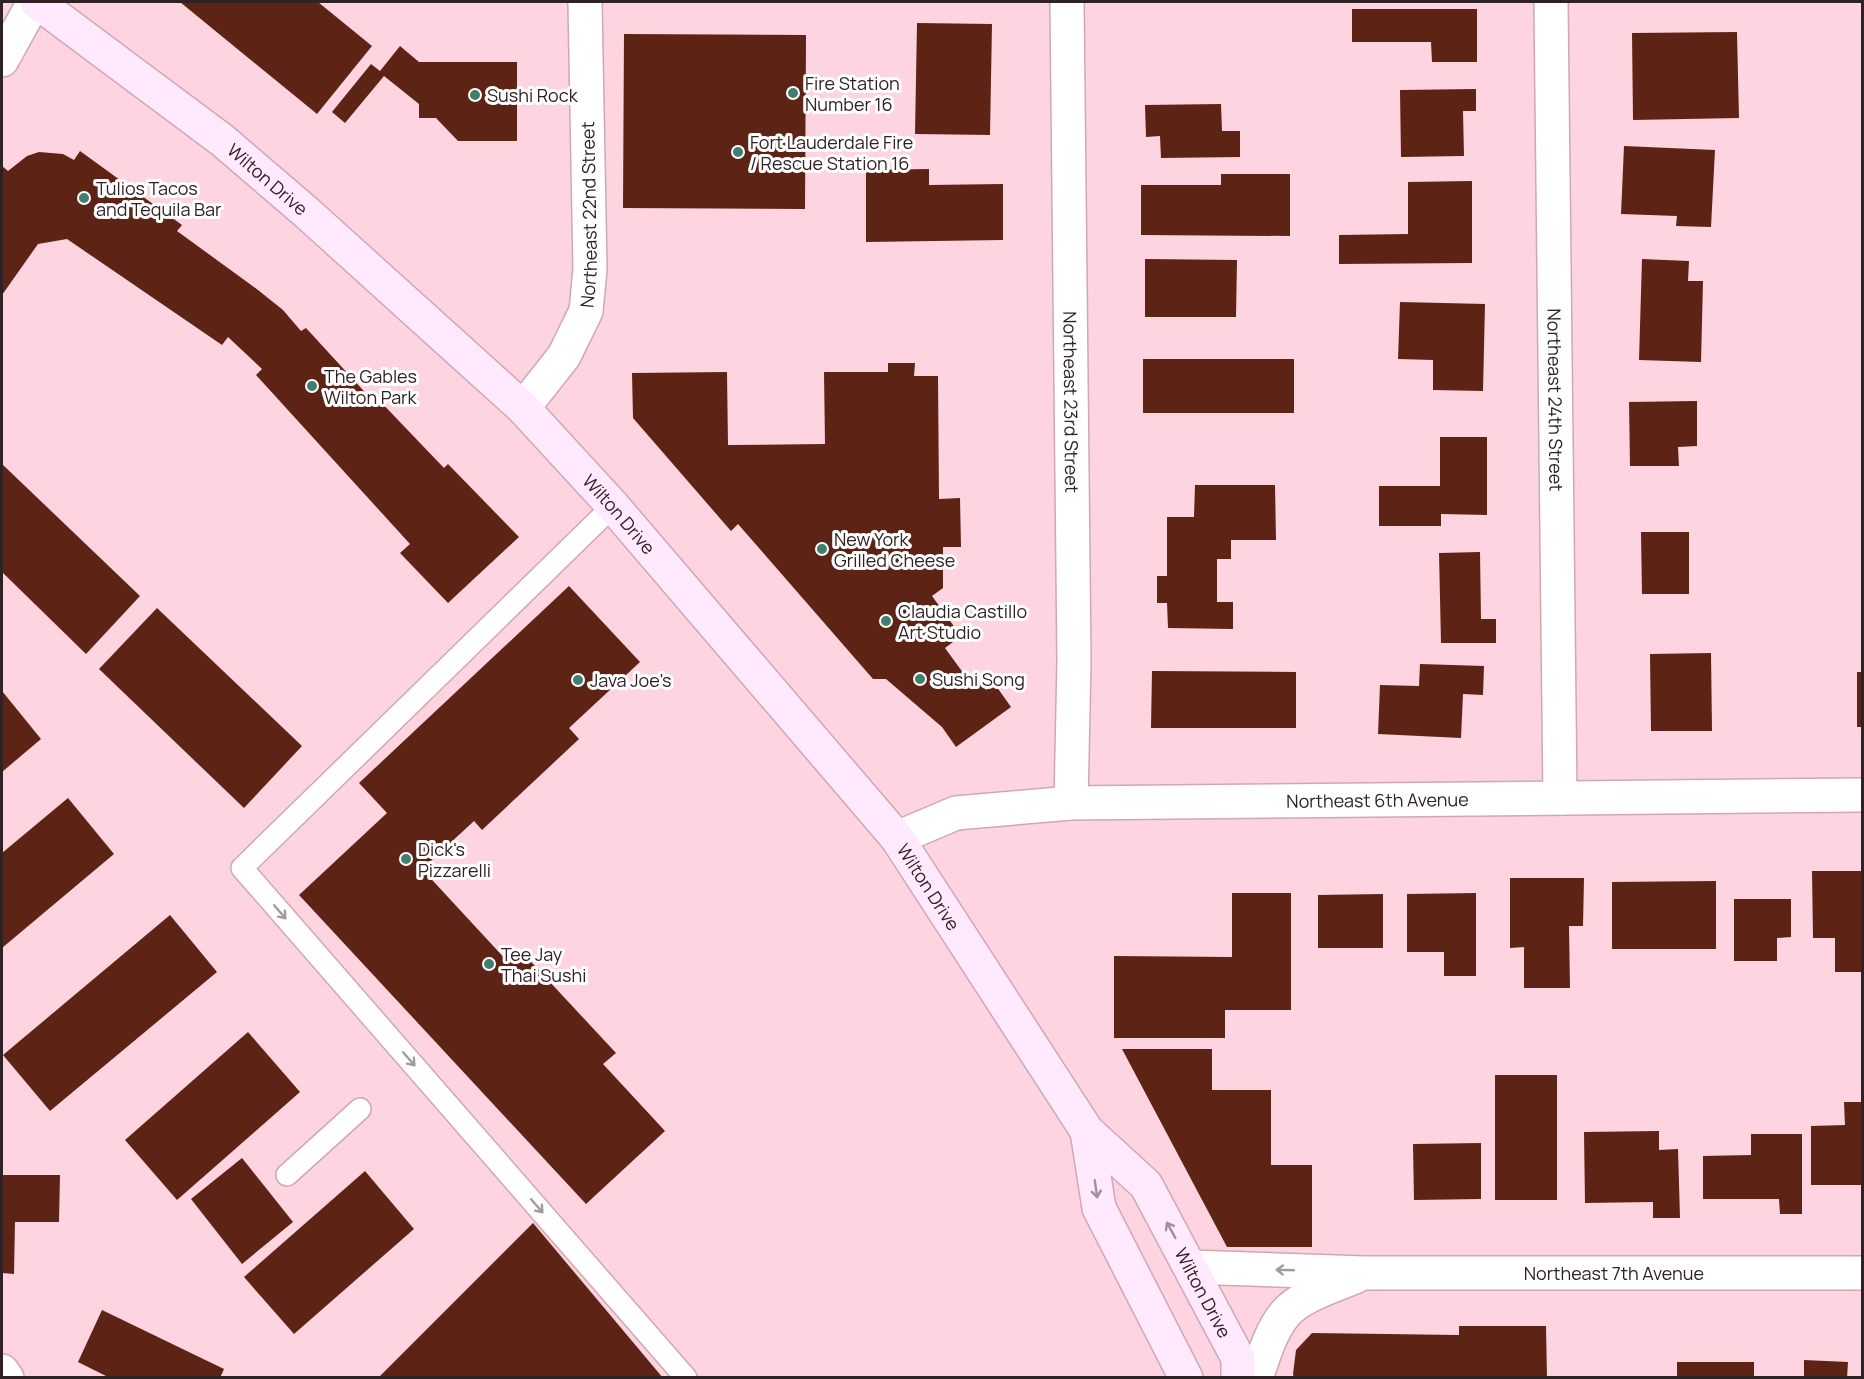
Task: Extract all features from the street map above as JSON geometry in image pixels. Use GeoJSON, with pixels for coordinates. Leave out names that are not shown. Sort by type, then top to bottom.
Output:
{"type":"FeatureCollection","features":[{"type":"Feature","properties":{"kind":"main road","name":"Wilton Drive"},"geometry":{"type":"LineString","coordinates":[[35,2],[222,140],[416,309],[523,408],[613,506],[897,838],[1087,1131],[1146,1185],[1238,1358],[1238,1377]]}},
{"type":"Feature","properties":{"kind":"main road","name":"Wilton Drive"},"geometry":{"type":"LineString","coordinates":[[1087,1131],[1099,1208],[1186,1377]]}},
{"type":"Feature","properties":{"kind":"street"},"geometry":{"type":"LineString","coordinates":[[2,60],[35,2]]}},
{"type":"Feature","properties":{"kind":"street","name":"Northeast 22nd Street"},"geometry":{"type":"LineString","coordinates":[[523,408],[564,356],[586,311],[590,269],[585,2]]}},
{"type":"Feature","properties":{"kind":"street","name":"Northeast 23rd Street"},"geometry":{"type":"LineString","coordinates":[[1067,2],[1074,661],[1071,803]]}},
{"type":"Feature","properties":{"kind":"street","name":"Northeast 24th Street"},"geometry":{"type":"LineString","coordinates":[[1551,2],[1560,798]]}},
{"type":"Feature","properties":{"kind":"street","name":"Northeast 6th Avenue"},"geometry":{"type":"LineString","coordinates":[[897,838],[956,813],[1071,803],[1863,795]]}},
{"type":"Feature","properties":{"kind":"street","name":"Northeast 7th Avenue"},"geometry":{"type":"LineString","coordinates":[[1191,1267],[1365,1273],[1863,1273]]}},
{"type":"Feature","properties":{"kind":"street","name":"Northeast 7th Avenue"},"geometry":{"type":"LineString","coordinates":[[1256,1377],[1271,1336],[1286,1312],[1318,1292],[1365,1273]]}},
{"type":"Feature","properties":{"kind":"street"},"geometry":{"type":"LineString","coordinates":[[2,1371],[7,1377]]}},
{"type":"Feature","properties":{"kind":"lane"},"geometry":{"type":"LineString","coordinates":[[613,506],[242,868],[686,1377]]}},
{"type":"Feature","properties":{"kind":"lane"},"geometry":{"type":"LineString","coordinates":[[287,1175],[360,1109]]}},
{"type":"Feature","properties":{"kind":"building"},"geometry":{"type":"Polygon","coordinates":[[[180,2],[318,2],[372,46],[317,114],[180,2]]]}},
{"type":"Feature","properties":{"kind":"building"},"geometry":{"type":"Polygon","coordinates":[[[1352,9],[1477,9],[1477,62],[1432,62],[1431,42],[1352,42],[1352,9]]]}},
{"type":"Feature","properties":{"kind":"building"},"geometry":{"type":"Polygon","coordinates":[[[917,23],[992,24],[990,135],[915,134],[917,23]]]}},
{"type":"Feature","properties":{"kind":"building"},"geometry":{"type":"Polygon","coordinates":[[[1737,32],[1739,118],[1633,120],[1632,33],[1737,32]]]}},
{"type":"Feature","properties":{"kind":"building"},"geometry":{"type":"Polygon","coordinates":[[[624,34],[806,35],[805,209],[623,208],[624,34]]]}},
{"type":"Feature","properties":{"kind":"building"},"geometry":{"type":"Polygon","coordinates":[[[400,46],[419,62],[517,62],[517,141],[458,141],[436,118],[419,118],[419,104],[384,76],[345,123],[332,112],[371,64],[380,71],[400,46]]]}},
{"type":"Feature","properties":{"kind":"building"},"geometry":{"type":"Polygon","coordinates":[[[1476,89],[1476,111],[1463,111],[1464,156],[1401,157],[1400,90],[1476,89]]]}},
{"type":"Feature","properties":{"kind":"building"},"geometry":{"type":"Polygon","coordinates":[[[1221,104],[1222,131],[1240,131],[1240,157],[1161,158],[1160,136],[1146,137],[1145,105],[1221,104]]]}},
{"type":"Feature","properties":{"kind":"building"},"geometry":{"type":"Polygon","coordinates":[[[1624,146],[1715,150],[1711,227],[1676,226],[1677,216],[1621,214],[1624,146]]]}},
{"type":"Feature","properties":{"kind":"building","name":"The Gables Wilton Park"},"geometry":{"type":"Polygon","coordinates":[[[80,151],[182,225],[177,231],[283,310],[301,331],[306,328],[373,401],[376,397],[444,468],[448,464],[519,537],[448,603],[400,553],[410,544],[256,375],[262,369],[228,337],[222,345],[67,239],[38,244],[2,295],[2,166],[8,171],[27,156],[39,152],[63,154],[74,160],[80,151]]]}},
{"type":"Feature","properties":{"kind":"building"},"geometry":{"type":"Polygon","coordinates":[[[929,169],[929,185],[1003,184],[1003,240],[866,242],[866,170],[929,169]]]}},
{"type":"Feature","properties":{"kind":"building"},"geometry":{"type":"Polygon","coordinates":[[[1221,174],[1290,174],[1290,236],[1141,235],[1141,185],[1221,185],[1221,174]]]}},
{"type":"Feature","properties":{"kind":"building"},"geometry":{"type":"Polygon","coordinates":[[[1472,181],[1472,263],[1339,264],[1339,235],[1408,234],[1408,182],[1472,181]]]}},
{"type":"Feature","properties":{"kind":"building"},"geometry":{"type":"Polygon","coordinates":[[[1145,259],[1237,260],[1236,317],[1145,317],[1145,259]]]}},
{"type":"Feature","properties":{"kind":"building"},"geometry":{"type":"Polygon","coordinates":[[[1642,259],[1689,261],[1688,281],[1703,281],[1701,362],[1639,360],[1642,259]]]}},
{"type":"Feature","properties":{"kind":"building"},"geometry":{"type":"Polygon","coordinates":[[[1400,302],[1485,304],[1483,391],[1433,390],[1433,360],[1398,359],[1400,302]]]}},
{"type":"Feature","properties":{"kind":"building"},"geometry":{"type":"Polygon","coordinates":[[[1143,359],[1294,359],[1294,413],[1143,413],[1143,359]]]}},
{"type":"Feature","properties":{"kind":"building"},"geometry":{"type":"Polygon","coordinates":[[[888,363],[915,363],[914,376],[938,376],[939,499],[960,498],[961,547],[943,547],[943,588],[932,596],[961,636],[945,648],[972,685],[979,680],[986,690],[994,683],[1011,707],[956,747],[942,727],[886,679],[873,679],[738,524],[731,531],[633,418],[632,373],[727,372],[728,445],[825,444],[824,372],[888,372],[888,363]]]}},
{"type":"Feature","properties":{"kind":"building"},"geometry":{"type":"Polygon","coordinates":[[[1697,401],[1697,446],[1678,447],[1679,466],[1630,466],[1629,402],[1697,401]]]}},
{"type":"Feature","properties":{"kind":"building"},"geometry":{"type":"Polygon","coordinates":[[[1440,437],[1487,437],[1487,515],[1441,514],[1441,526],[1379,526],[1379,486],[1440,486],[1440,437]]]}},
{"type":"Feature","properties":{"kind":"building"},"geometry":{"type":"Polygon","coordinates":[[[2,464],[140,596],[86,654],[2,572],[2,464]]]}},
{"type":"Feature","properties":{"kind":"building"},"geometry":{"type":"Polygon","coordinates":[[[1195,485],[1275,485],[1276,540],[1231,540],[1231,559],[1217,559],[1217,602],[1233,602],[1233,629],[1168,628],[1167,603],[1157,603],[1157,576],[1167,576],[1167,517],[1194,517],[1195,485]]]}},
{"type":"Feature","properties":{"kind":"building"},"geometry":{"type":"Polygon","coordinates":[[[1641,532],[1689,532],[1689,594],[1642,594],[1641,532]]]}},
{"type":"Feature","properties":{"kind":"building"},"geometry":{"type":"Polygon","coordinates":[[[1480,552],[1481,619],[1496,619],[1496,643],[1441,643],[1439,553],[1480,552]]]}},
{"type":"Feature","properties":{"kind":"building"},"geometry":{"type":"Polygon","coordinates":[[[569,586],[640,662],[569,728],[579,739],[482,830],[474,821],[422,869],[509,963],[521,951],[616,1053],[603,1064],[665,1131],[586,1204],[299,895],[387,813],[359,783],[569,586]]]}},
{"type":"Feature","properties":{"kind":"building"},"geometry":{"type":"Polygon","coordinates":[[[157,608],[302,746],[244,808],[99,669],[157,608]]]}},
{"type":"Feature","properties":{"kind":"building"},"geometry":{"type":"Polygon","coordinates":[[[1711,653],[1712,731],[1651,731],[1650,654],[1711,653]]]}},
{"type":"Feature","properties":{"kind":"building"},"geometry":{"type":"Polygon","coordinates":[[[1420,664],[1484,666],[1483,695],[1463,694],[1461,738],[1378,734],[1380,685],[1419,686],[1420,664]]]}},
{"type":"Feature","properties":{"kind":"building"},"geometry":{"type":"Polygon","coordinates":[[[1152,671],[1296,672],[1296,728],[1151,728],[1152,671]]]}},
{"type":"Feature","properties":{"kind":"building"},"geometry":{"type":"Polygon","coordinates":[[[1857,672],[1862,672],[1862,727],[1857,727],[1857,672]]]}},
{"type":"Feature","properties":{"kind":"building"},"geometry":{"type":"Polygon","coordinates":[[[2,691],[41,739],[2,772],[2,691]]]}},
{"type":"Feature","properties":{"kind":"building"},"geometry":{"type":"Polygon","coordinates":[[[68,798],[114,854],[2,948],[2,853],[68,798]]]}},
{"type":"Feature","properties":{"kind":"building"},"geometry":{"type":"Polygon","coordinates":[[[1812,871],[1862,871],[1862,972],[1835,972],[1835,938],[1813,938],[1812,871]]]}},
{"type":"Feature","properties":{"kind":"building"},"geometry":{"type":"Polygon","coordinates":[[[1510,878],[1584,878],[1583,926],[1569,926],[1570,988],[1524,988],[1524,947],[1510,948],[1510,878]]]}},
{"type":"Feature","properties":{"kind":"building"},"geometry":{"type":"Polygon","coordinates":[[[1716,881],[1716,949],[1612,949],[1612,882],[1716,881]]]}},
{"type":"Feature","properties":{"kind":"building"},"geometry":{"type":"Polygon","coordinates":[[[1232,893],[1291,893],[1291,1010],[1225,1010],[1225,1038],[1114,1038],[1114,956],[1232,957],[1232,893]]]}},
{"type":"Feature","properties":{"kind":"building"},"geometry":{"type":"Polygon","coordinates":[[[1476,893],[1476,976],[1444,976],[1444,952],[1407,952],[1407,894],[1476,893]]]}},
{"type":"Feature","properties":{"kind":"building"},"geometry":{"type":"Polygon","coordinates":[[[1383,894],[1383,948],[1318,948],[1318,895],[1383,894]]]}},
{"type":"Feature","properties":{"kind":"building"},"geometry":{"type":"Polygon","coordinates":[[[1734,899],[1791,899],[1791,937],[1777,938],[1777,961],[1734,961],[1734,899]]]}},
{"type":"Feature","properties":{"kind":"building"},"geometry":{"type":"Polygon","coordinates":[[[170,915],[217,972],[50,1111],[3,1055],[170,915]]]}},
{"type":"Feature","properties":{"kind":"building"},"geometry":{"type":"Polygon","coordinates":[[[248,1032],[300,1092],[177,1200],[125,1140],[248,1032]]]}},
{"type":"Feature","properties":{"kind":"building"},"geometry":{"type":"Polygon","coordinates":[[[1122,1049],[1212,1049],[1212,1090],[1271,1090],[1271,1165],[1312,1165],[1312,1247],[1227,1247],[1122,1049]]]}},
{"type":"Feature","properties":{"kind":"building"},"geometry":{"type":"Polygon","coordinates":[[[1495,1075],[1557,1075],[1557,1200],[1495,1200],[1495,1075]]]}},
{"type":"Feature","properties":{"kind":"building"},"geometry":{"type":"Polygon","coordinates":[[[1844,1102],[1862,1102],[1862,1185],[1811,1185],[1811,1126],[1845,1125],[1844,1102]]]}},
{"type":"Feature","properties":{"kind":"building"},"geometry":{"type":"Polygon","coordinates":[[[1659,1131],[1659,1150],[1678,1149],[1680,1218],[1653,1218],[1653,1202],[1585,1203],[1584,1132],[1659,1131]]]}},
{"type":"Feature","properties":{"kind":"building"},"geometry":{"type":"Polygon","coordinates":[[[1751,1134],[1802,1134],[1802,1214],[1780,1214],[1779,1199],[1703,1199],[1703,1156],[1751,1155],[1751,1134]]]}},
{"type":"Feature","properties":{"kind":"building"},"geometry":{"type":"Polygon","coordinates":[[[1481,1143],[1481,1199],[1414,1200],[1413,1144],[1481,1143]]]}},
{"type":"Feature","properties":{"kind":"building"},"geometry":{"type":"Polygon","coordinates":[[[242,1158],[293,1222],[242,1264],[191,1199],[242,1158]]]}},
{"type":"Feature","properties":{"kind":"building"},"geometry":{"type":"Polygon","coordinates":[[[365,1171],[414,1229],[294,1334],[244,1277],[365,1171]]]}},
{"type":"Feature","properties":{"kind":"building"},"geometry":{"type":"Polygon","coordinates":[[[2,1175],[60,1175],[59,1222],[15,1222],[14,1274],[2,1273],[2,1175]]]}},
{"type":"Feature","properties":{"kind":"building"},"geometry":{"type":"Polygon","coordinates":[[[533,1223],[663,1378],[378,1378],[533,1223]]]}},
{"type":"Feature","properties":{"kind":"building"},"geometry":{"type":"Polygon","coordinates":[[[102,1310],[224,1369],[220,1378],[110,1378],[78,1362],[102,1310]]]}},
{"type":"Feature","properties":{"kind":"building"},"geometry":{"type":"Polygon","coordinates":[[[1459,1326],[1546,1326],[1547,1378],[1294,1378],[1296,1350],[1312,1333],[1459,1335],[1459,1326]]]}},
{"type":"Feature","properties":{"kind":"building"},"geometry":{"type":"Polygon","coordinates":[[[1804,1360],[1848,1362],[1847,1378],[1804,1378],[1804,1360]]]}},
{"type":"Feature","properties":{"kind":"building"},"geometry":{"type":"Polygon","coordinates":[[[1677,1362],[1754,1362],[1754,1378],[1677,1378],[1677,1362]]]}},
{"type":"Feature","properties":{"kind":"place","name":"Fire Station Number 16"},"geometry":{"type":"Point","coordinates":[793,93]}},
{"type":"Feature","properties":{"kind":"place","name":"Sushi Rock"},"geometry":{"type":"Point","coordinates":[475,95]}},
{"type":"Feature","properties":{"kind":"place","name":"Fort Lauderdale Fire / Rescue Station 16"},"geometry":{"type":"Point","coordinates":[738,152]}},
{"type":"Feature","properties":{"kind":"place","name":"Tulios Tacos and Tequila Bar"},"geometry":{"type":"Point","coordinates":[84,198]}},
{"type":"Feature","properties":{"kind":"place","name":"The Gables Wilton Park"},"geometry":{"type":"Point","coordinates":[312,386]}},
{"type":"Feature","properties":{"kind":"place","name":"New York Grilled Cheese"},"geometry":{"type":"Point","coordinates":[822,549]}},
{"type":"Feature","properties":{"kind":"place","name":"Claudia Castillo Art Studio"},"geometry":{"type":"Point","coordinates":[886,621]}},
{"type":"Feature","properties":{"kind":"place","name":"Sushi Song"},"geometry":{"type":"Point","coordinates":[920,679]}},
{"type":"Feature","properties":{"kind":"place","name":"Java Joe's"},"geometry":{"type":"Point","coordinates":[578,680]}},
{"type":"Feature","properties":{"kind":"place","name":"Dick's Pizzarelli"},"geometry":{"type":"Point","coordinates":[406,859]}},
{"type":"Feature","properties":{"kind":"place","name":"Tee Jay Thai Sushi"},"geometry":{"type":"Point","coordinates":[489,964]}}]}
